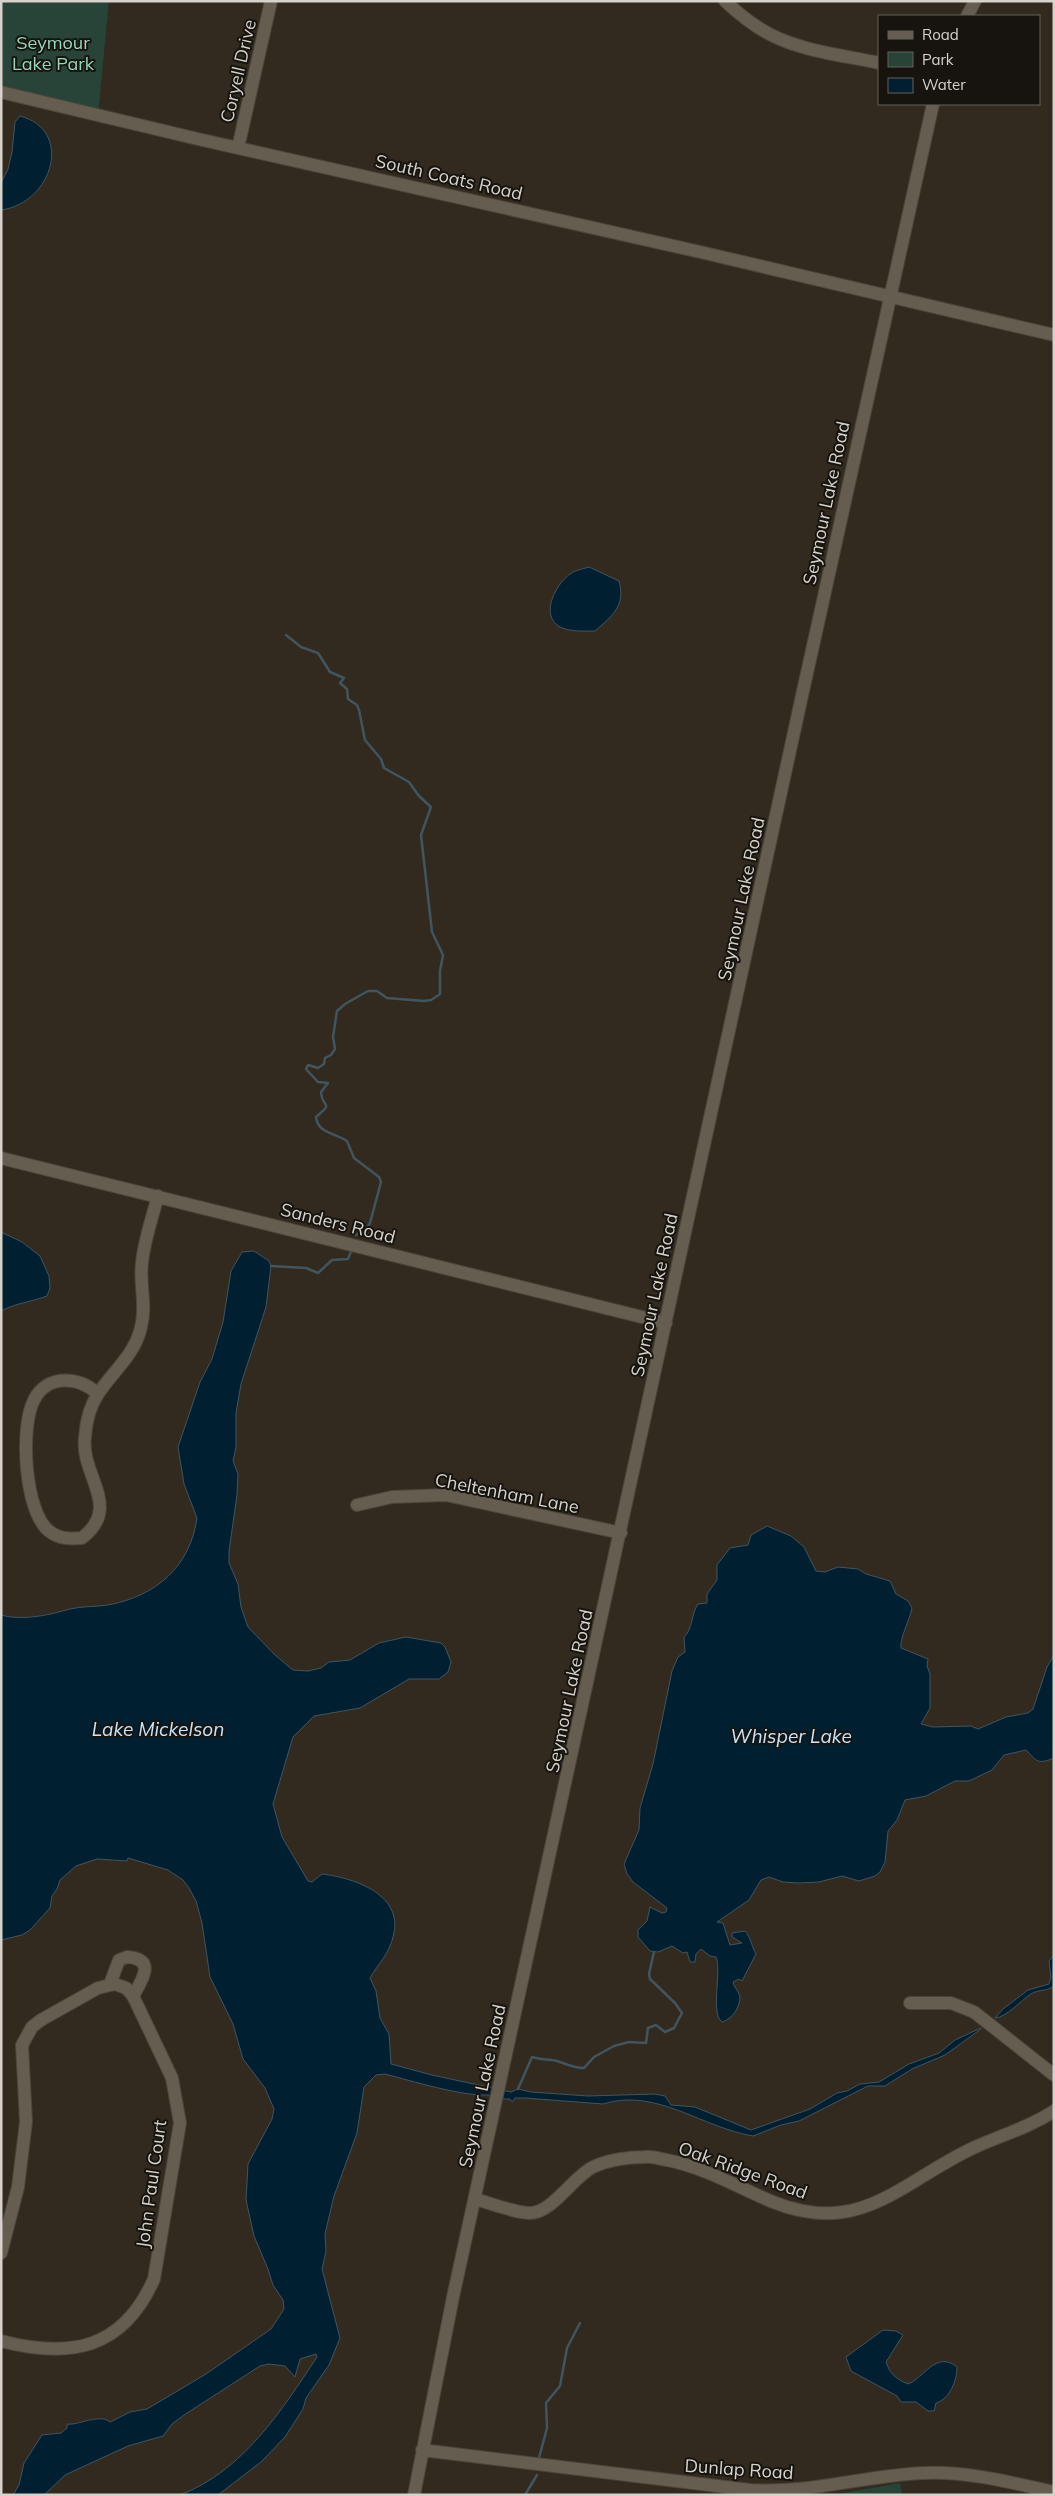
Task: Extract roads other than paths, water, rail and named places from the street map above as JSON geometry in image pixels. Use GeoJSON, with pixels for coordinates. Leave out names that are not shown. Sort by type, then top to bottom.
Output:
{"type":"FeatureCollection","features":[{"type":"Feature","properties":{"kind":"street","name":"Coryell Drive"},"geometry":{"type":"LineString","coordinates":[[238,148],[271,1]]}},
{"type":"Feature","properties":{"kind":"street"},"geometry":{"type":"LineString","coordinates":[[725,1],[763,30],[779,39],[797,45],[878,63]]}},
{"type":"Feature","properties":{"kind":"street"},"geometry":{"type":"LineString","coordinates":[[967,15],[975,1]]}},
{"type":"Feature","properties":{"kind":"street","name":"South Coats Road"},"geometry":{"type":"LineString","coordinates":[[1,92],[1054,335]]}},
{"type":"Feature","properties":{"kind":"street","name":"Seymour Lake Road"},"geometry":{"type":"LineString","coordinates":[[414,2495],[495,2107],[933,105]]}},
{"type":"Feature","properties":{"kind":"street","name":"Sanders Road"},"geometry":{"type":"LineString","coordinates":[[1,1158],[666,1323]]}},
{"type":"Feature","properties":{"kind":"street"},"geometry":{"type":"LineString","coordinates":[[98,1394],[90,1386],[80,1382],[68,1380],[53,1382],[44,1386],[34,1398],[30,1409],[26,1465],[29,1488],[37,1514],[47,1530],[57,1536],[82,1538],[93,1529],[100,1513],[101,1501],[90,1473],[84,1440],[86,1424],[98,1394],[126,1360],[142,1327],[144,1302],[141,1280],[142,1261],[158,1196]]}},
{"type":"Feature","properties":{"kind":"street","name":"Cheltenham Lane"},"geometry":{"type":"LineString","coordinates":[[357,1505],[392,1497],[446,1495],[621,1533]]}},
{"type":"Feature","properties":{"kind":"street"},"geometry":{"type":"LineString","coordinates":[[1,2253],[22,2160],[26,2122],[22,2045],[32,2028],[41,2020],[80,1997],[110,1984],[126,1988],[133,1996],[145,1974],[145,1967],[141,1960],[127,1957],[120,1960],[110,1984]]}},
{"type":"Feature","properties":{"kind":"street","name":"John Paul Court"},"geometry":{"type":"LineString","coordinates":[[1,2341],[27,2348],[69,2350],[93,2343],[117,2332],[133,2316],[145,2299],[154,2279],[180,2122],[172,2078],[133,1996]]}},
{"type":"Feature","properties":{"kind":"street"},"geometry":{"type":"LineString","coordinates":[[910,2003],[951,2002],[974,2012],[1054,2075]]}},
{"type":"Feature","properties":{"kind":"street","name":"Oak Ridge Road"},"geometry":{"type":"LineString","coordinates":[[475,2200],[530,2213],[545,2208],[576,2178],[594,2166],[647,2156],[702,2170],[773,2202],[799,2211],[818,2214],[841,2213],[868,2207],[907,2187],[969,2150],[1054,2111]]}},
{"type":"Feature","properties":{"kind":"street","name":"Dunlap Road"},"geometry":{"type":"LineString","coordinates":[[422,2450],[750,2490],[802,2490],[888,2476],[935,2472],[980,2477],[1054,2492]]}},
{"type":"Feature","properties":{"kind":"water"},"geometry":{"type":"Polygon","coordinates":[[[20,116],[37,124],[47,136],[51,150],[50,166],[44,181],[34,194],[19,205],[1,210],[1,183],[8,169],[12,152],[15,122],[20,116]]]}},
{"type":"Feature","properties":{"kind":"water"},"geometry":{"type":"Polygon","coordinates":[[[589,567],[619,581],[621,597],[619,604],[612,615],[595,631],[564,629],[554,622],[551,615],[550,608],[555,592],[570,574],[589,567]]]}},
{"type":"Feature","properties":{"kind":"water"},"geometry":{"type":"Polygon","coordinates":[[[1,1232],[22,1242],[40,1256],[49,1276],[50,1288],[47,1296],[1,1311],[1,1232]]]}},
{"type":"Feature","properties":{"kind":"water","name":"Lake Mickelson"},"geometry":{"type":"Polygon","coordinates":[[[254,1251],[269,1261],[271,1266],[266,1307],[241,1384],[236,1413],[236,1447],[233,1461],[238,1474],[237,1495],[229,1551],[229,1563],[238,1584],[241,1607],[248,1627],[275,1655],[293,1670],[308,1671],[321,1668],[329,1662],[350,1660],[379,1643],[406,1637],[441,1643],[445,1647],[451,1662],[448,1672],[439,1679],[409,1679],[360,1708],[314,1716],[293,1737],[273,1804],[282,1837],[308,1881],[312,1882],[322,1874],[349,1880],[374,1891],[385,1900],[392,1910],[395,1922],[393,1937],[386,1954],[370,1978],[376,1991],[380,2018],[389,2034],[391,2064],[511,2092],[518,2089],[531,2092],[588,2096],[655,2094],[665,2096],[671,2105],[695,2107],[751,2130],[810,2109],[837,2093],[847,2091],[860,2084],[879,2082],[909,2064],[939,2053],[955,2040],[981,2029],[945,2055],[912,2069],[885,2086],[868,2086],[799,2121],[781,2125],[753,2136],[734,2132],[660,2105],[641,2101],[622,2100],[603,2104],[515,2098],[512,2102],[510,2099],[490,2095],[450,2091],[385,2074],[376,2075],[364,2087],[357,2133],[334,2196],[325,2234],[326,2251],[322,2269],[340,2338],[329,2365],[306,2398],[303,2409],[285,2437],[261,2462],[218,2495],[180,2495],[203,2484],[223,2471],[242,2455],[290,2398],[317,2357],[316,2354],[300,2359],[295,2377],[285,2366],[269,2364],[260,2366],[184,2415],[172,2424],[163,2436],[128,2446],[65,2475],[44,2495],[13,2495],[19,2485],[24,2463],[42,2435],[61,2433],[67,2428],[67,2424],[95,2419],[110,2422],[130,2412],[147,2409],[206,2374],[271,2329],[284,2309],[283,2300],[273,2285],[254,2236],[246,2200],[248,2164],[272,2119],[274,2109],[265,2088],[243,2059],[233,2024],[210,1977],[202,1923],[196,1901],[183,1880],[168,1870],[128,1858],[127,1861],[97,1859],[76,1866],[60,1880],[52,1896],[50,1908],[30,1930],[22,1935],[1,1940],[1,1615],[9,1617],[36,1616],[125,1601],[155,1586],[178,1565],[187,1551],[197,1518],[184,1484],[178,1447],[200,1382],[212,1359],[223,1322],[231,1271],[242,1252],[254,1251]]]}},
{"type":"Feature","properties":{"kind":"water","name":"Whisper Lake"},"geometry":{"type":"Polygon","coordinates":[[[767,1526],[791,1536],[804,1547],[816,1571],[825,1572],[838,1567],[858,1569],[866,1574],[890,1581],[896,1594],[908,1601],[912,1608],[901,1648],[928,1659],[927,1666],[930,1674],[930,1708],[921,1724],[933,1727],[971,1726],[978,1729],[1006,1717],[1028,1713],[1033,1709],[1047,1667],[1054,1655],[1054,1758],[1038,1761],[1026,1750],[1004,1755],[992,1770],[969,1781],[955,1781],[926,1796],[905,1800],[897,1820],[888,1831],[885,1862],[880,1872],[875,1876],[859,1881],[842,1876],[819,1882],[799,1883],[783,1882],[769,1877],[761,1880],[749,1900],[717,1922],[723,1923],[730,1945],[742,1943],[732,1937],[732,1933],[745,1931],[756,1954],[742,1981],[739,1979],[733,1982],[739,1993],[739,2005],[732,2016],[722,2022],[717,2010],[716,2001],[718,1972],[716,1957],[710,1956],[701,1949],[696,1954],[695,1962],[690,1962],[687,1952],[683,1953],[672,1946],[658,1952],[650,1951],[638,1937],[638,1930],[647,1921],[650,1907],[662,1913],[666,1912],[667,1908],[633,1882],[627,1874],[624,1864],[639,1830],[640,1808],[653,1764],[672,1671],[678,1657],[685,1652],[684,1637],[689,1630],[696,1608],[698,1604],[707,1603],[707,1594],[717,1580],[717,1565],[730,1548],[748,1545],[751,1535],[767,1526]]]}},
{"type":"Feature","properties":{"kind":"water"},"geometry":{"type":"Polygon","coordinates":[[[1054,1955],[1054,1986],[1031,1994],[1009,2012],[995,2018],[1003,2009],[1028,1990],[1049,1984],[1051,1977],[1049,1961],[1054,1955]]]}},
{"type":"Feature","properties":{"kind":"water"},"geometry":{"type":"Polygon","coordinates":[[[883,2330],[896,2331],[903,2335],[886,2362],[889,2370],[897,2378],[908,2384],[936,2363],[950,2363],[957,2367],[956,2378],[952,2388],[945,2398],[936,2403],[934,2411],[928,2411],[916,2402],[901,2402],[897,2396],[851,2371],[846,2357],[883,2330]]]}},
{"type":"Feature","properties":{"kind":"waterway"},"geometry":{"type":"LineString","coordinates":[[286,635],[301,647],[318,653],[330,672],[344,678],[340,683],[347,689],[348,699],[357,705],[365,740],[381,759],[384,768],[409,782],[419,796],[431,807],[421,835],[432,932],[443,955],[440,971],[440,994],[431,1000],[424,1001],[387,998],[377,991],[368,991],[345,1004],[337,1011],[333,1037],[335,1049],[331,1055],[325,1058],[324,1064],[318,1068],[308,1065],[306,1069],[318,1082],[328,1083],[321,1092],[326,1107],[316,1117],[317,1123],[324,1130],[347,1141],[354,1158],[379,1177],[381,1182],[370,1223],[367,1228],[356,1235]]}},
{"type":"Feature","properties":{"kind":"waterway"},"geometry":{"type":"LineString","coordinates":[[271,1266],[306,1268],[318,1273],[332,1260],[348,1259],[352,1249]]}},
{"type":"Feature","properties":{"kind":"waterway"},"geometry":{"type":"LineString","coordinates":[[518,2089],[532,2057],[555,2060],[574,2067],[584,2068],[594,2057],[614,2046],[629,2042],[646,2043],[648,2028],[656,2025],[665,2032],[674,2028],[682,2013],[675,2003],[650,1979],[649,1974],[654,1952]]}},
{"type":"Feature","properties":{"kind":"waterway"},"geometry":{"type":"LineString","coordinates":[[539,2458],[547,2428],[546,2403],[560,2386],[567,2348],[580,2323]]}},
{"type":"Feature","properties":{"kind":"waterway"},"geometry":{"type":"LineString","coordinates":[[525,2495],[537,2475]]}},
{"type":"Feature","properties":{"kind":"park label","name":"Seymour Lake Park"},"geometry":{"type":"Point","coordinates":[53,52]}}]}
